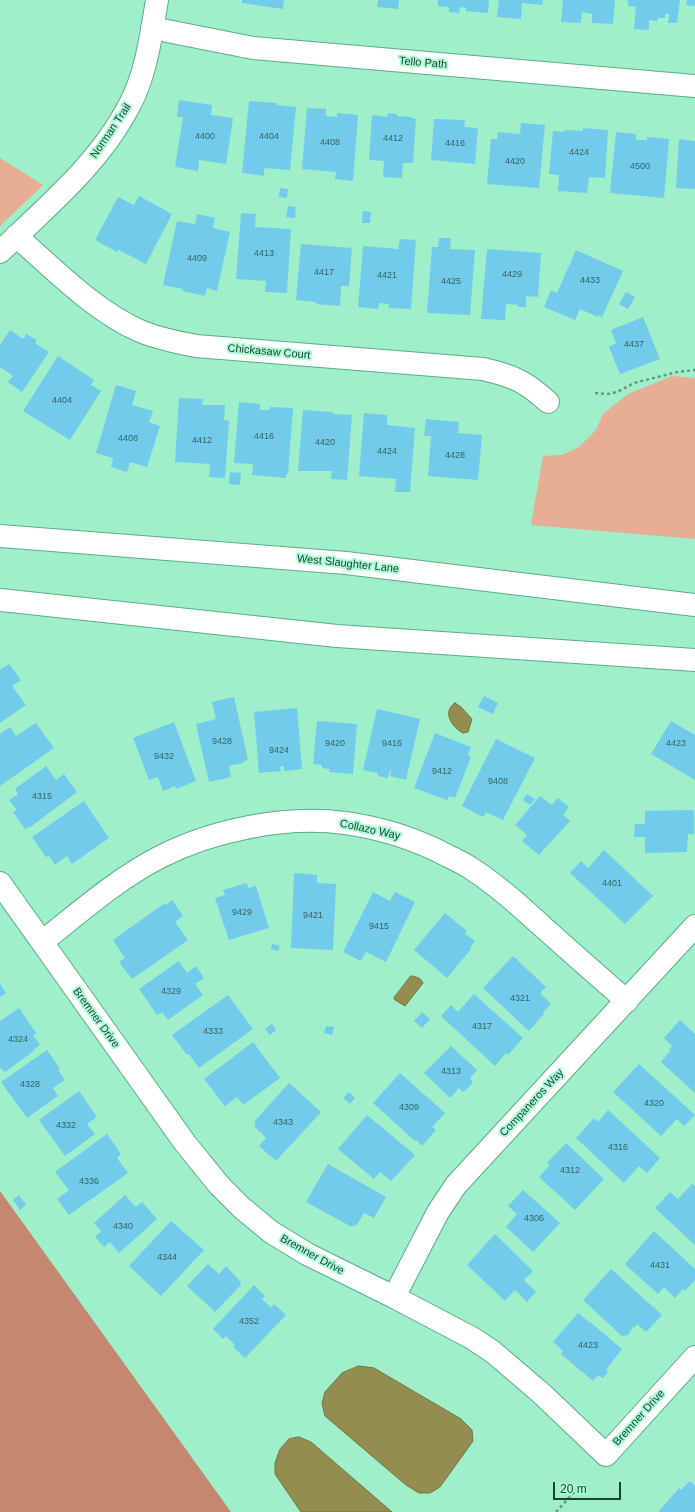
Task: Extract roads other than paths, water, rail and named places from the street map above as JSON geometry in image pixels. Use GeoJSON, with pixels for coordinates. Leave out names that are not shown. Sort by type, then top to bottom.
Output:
{"type":"FeatureCollection","features":[{"type":"Feature","properties":{"kind":"street","name":"Norman Trail"},"geometry":{"type":"LineString","coordinates":[[0,252],[69,187],[102,149],[129,108],[140,77],[157,0]]}},
{"type":"Feature","properties":{"kind":"street","name":"Tello Path"},"geometry":{"type":"LineString","coordinates":[[152,28],[232,45],[266,50],[695,86]]}},
{"type":"Feature","properties":{"kind":"street","name":"Chickasaw Court"},"geometry":{"type":"LineString","coordinates":[[16,236],[96,305],[119,320],[140,331],[168,341],[196,346],[483,368],[507,374],[530,386],[548,402]]}},
{"type":"Feature","properties":{"kind":"street","name":"West Slaughter Lane"},"geometry":{"type":"LineString","coordinates":[[0,536],[346,563],[695,605]]}},
{"type":"Feature","properties":{"kind":"street"},"geometry":{"type":"LineString","coordinates":[[0,600],[337,636],[695,660]]}},
{"type":"Feature","properties":{"kind":"street","name":"Collazo Way"},"geometry":{"type":"LineString","coordinates":[[42,942],[124,878],[160,857],[183,847],[218,835],[263,824],[300,821],[345,823],[388,831],[426,844],[471,867],[499,888],[627,1002]]}},
{"type":"Feature","properties":{"kind":"street","name":"Bremner Drive"},"geometry":{"type":"LineString","coordinates":[[0,883],[185,1143],[219,1184],[242,1208],[271,1232],[307,1254],[472,1338],[493,1352],[511,1367],[606,1455],[695,1357]]}},
{"type":"Feature","properties":{"kind":"street","name":"Companeros Way"},"geometry":{"type":"LineString","coordinates":[[394,1297],[438,1212],[456,1185],[627,1002],[695,926]]}}]}
